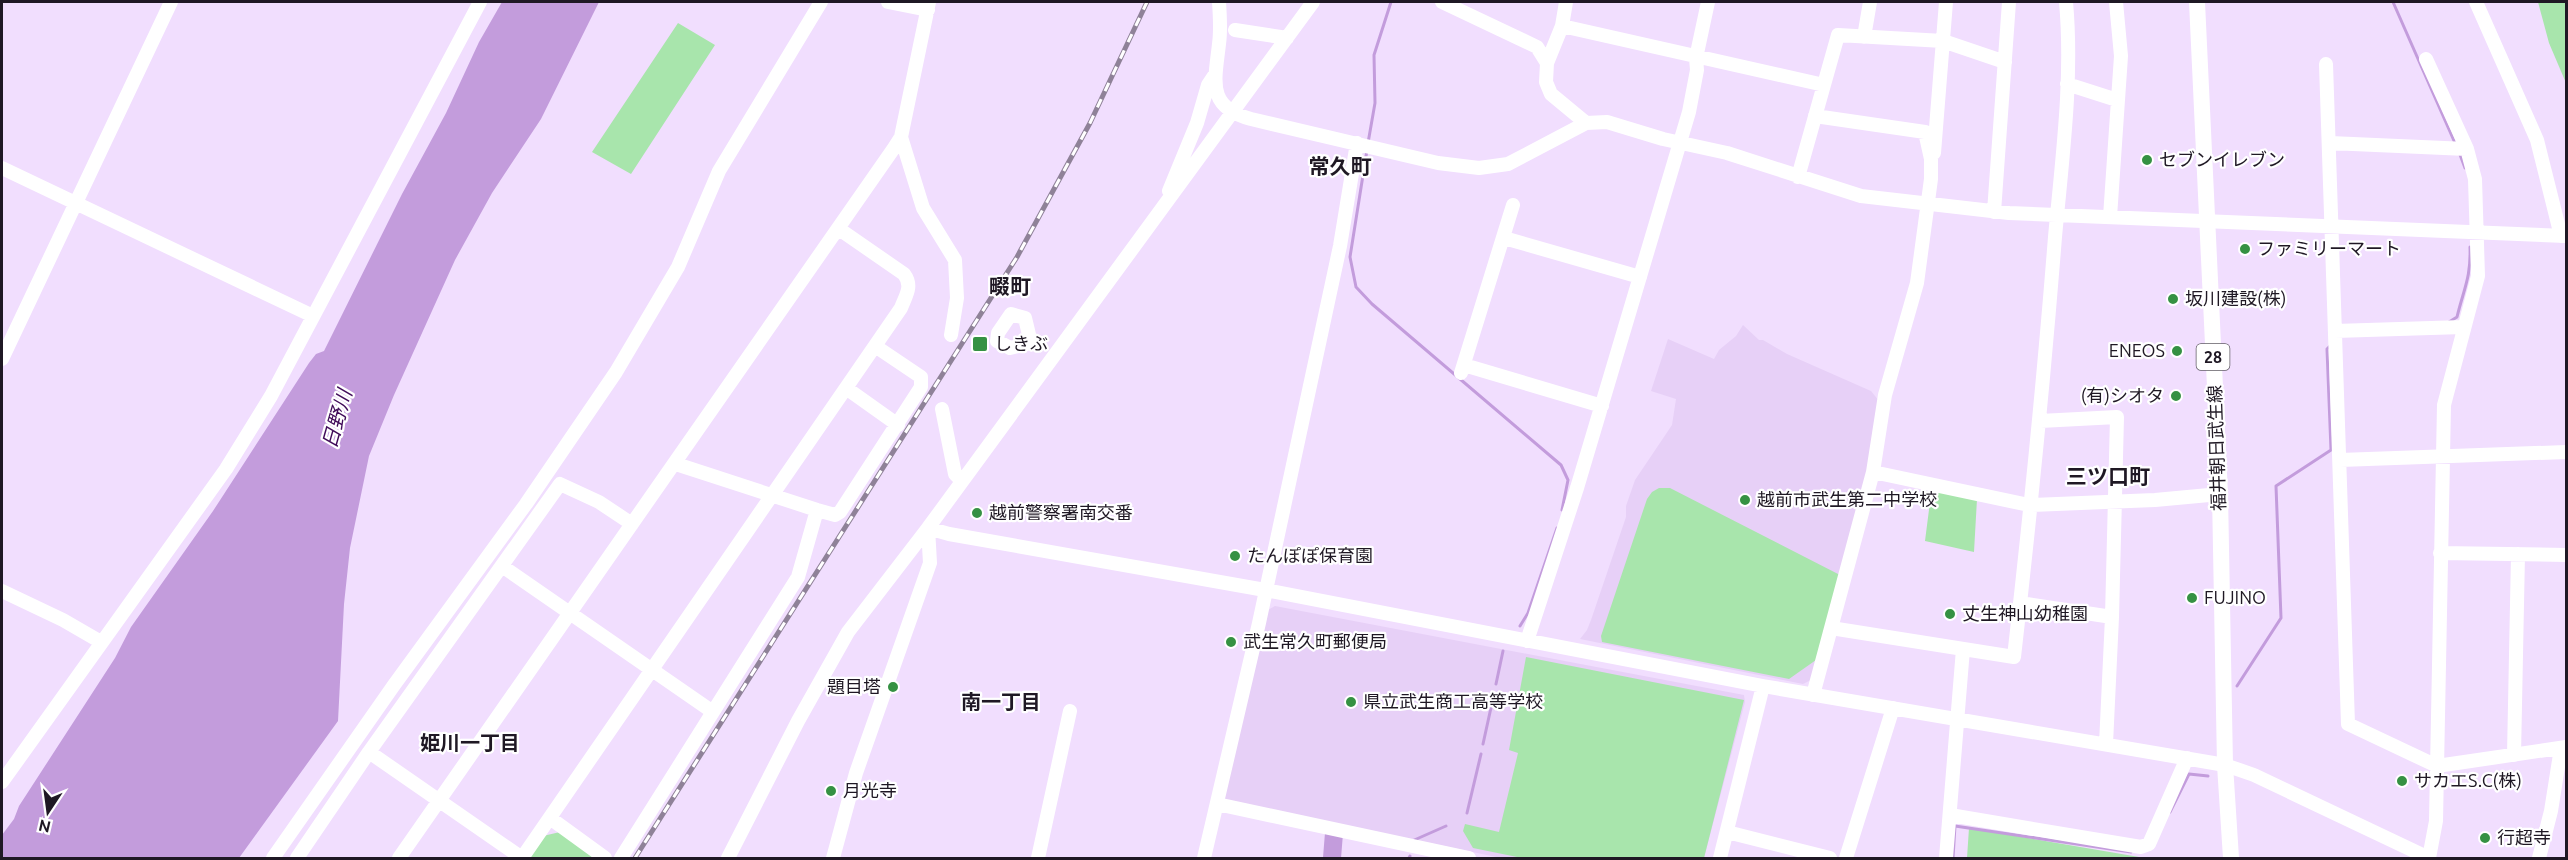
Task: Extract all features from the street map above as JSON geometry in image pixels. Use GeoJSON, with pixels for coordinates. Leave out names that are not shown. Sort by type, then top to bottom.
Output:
{"type":"FeatureCollection","features":[{"type":"Feature","properties":{"kind":"main road","name":"福井朝日武生線"},"geometry":{"type":"LineString","coordinates":[[2197,2],[2220,494],[2225,765],[2231,858]]}},
{"type":"Feature","properties":{"kind":"street"},"geometry":{"type":"LineString","coordinates":[[2,359],[171,2]]}},
{"type":"Feature","properties":{"kind":"street"},"geometry":{"type":"LineString","coordinates":[[2,782],[226,470],[271,396],[480,2]]}},
{"type":"Feature","properties":{"kind":"street"},"geometry":{"type":"LineString","coordinates":[[273,858],[394,685],[526,504],[616,372],[678,267],[719,171],[821,2]]}},
{"type":"Feature","properties":{"kind":"street"},"geometry":{"type":"LineString","coordinates":[[399,858],[839,230],[901,137],[928,6],[888,2]]}},
{"type":"Feature","properties":{"kind":"street"},"geometry":{"type":"LineString","coordinates":[[1219,2],[1220,41],[1216,73],[1218,98],[1231,112],[1251,119],[1438,163],[1479,168],[1508,164],[1586,123],[1607,122],[1726,153],[1861,196],[1994,212],[2564,236],[2537,140],[2476,2]]}},
{"type":"Feature","properties":{"kind":"street"},"geometry":{"type":"LineString","coordinates":[[728,858],[798,721],[848,633],[928,528],[1312,2]]}},
{"type":"Feature","properties":{"kind":"street"},"geometry":{"type":"LineString","coordinates":[[1442,2],[1537,47],[1547,63]]}},
{"type":"Feature","properties":{"kind":"street"},"geometry":{"type":"LineString","coordinates":[[1566,2],[1562,26],[1547,63],[1546,82],[1551,94],[1586,123]]}},
{"type":"Feature","properties":{"kind":"street"},"geometry":{"type":"LineString","coordinates":[[1527,641],[1577,488],[1680,142],[1693,91],[1697,70],[1696,58],[1708,2]]}},
{"type":"Feature","properties":{"kind":"street"},"geometry":{"type":"LineString","coordinates":[[1864,36],[1870,2]]}},
{"type":"Feature","properties":{"kind":"street"},"geometry":{"type":"LineString","coordinates":[[1813,695],[1873,472],[1885,395],[1917,283],[1929,204],[1946,2]]}},
{"type":"Feature","properties":{"kind":"street"},"geometry":{"type":"LineString","coordinates":[[1994,212],[2009,2]]}},
{"type":"Feature","properties":{"kind":"street"},"geometry":{"type":"LineString","coordinates":[[1831,628],[2014,657],[2040,421],[2057,215],[2070,39],[2066,2]]}},
{"type":"Feature","properties":{"kind":"street"},"geometry":{"type":"LineString","coordinates":[[2110,218],[2121,57],[2116,2]]}},
{"type":"Feature","properties":{"kind":"street"},"geometry":{"type":"LineString","coordinates":[[1562,26],[1824,85]]}},
{"type":"Feature","properties":{"kind":"street"},"geometry":{"type":"LineString","coordinates":[[1235,30],[1287,38]]}},
{"type":"Feature","properties":{"kind":"street"},"geometry":{"type":"LineString","coordinates":[[1798,177],[1838,35],[1943,41],[2005,62]]}},
{"type":"Feature","properties":{"kind":"street"},"geometry":{"type":"LineString","coordinates":[[928,528],[949,534],[1266,590],[1763,686],[2225,765],[2254,775],[2429,858],[2436,821],[2444,405],[2478,276],[2475,179],[2467,149],[2426,59]]}},
{"type":"Feature","properties":{"kind":"street"},"geometry":{"type":"LineString","coordinates":[[2326,64],[2348,724],[2437,766],[2564,748],[2539,858]]}},
{"type":"Feature","properties":{"kind":"street"},"geometry":{"type":"LineString","coordinates":[[1166,202],[1171,182],[1194,129],[1208,85],[1216,73]]}},
{"type":"Feature","properties":{"kind":"street"},"geometry":{"type":"LineString","coordinates":[[2067,84],[2117,100]]}},
{"type":"Feature","properties":{"kind":"street"},"geometry":{"type":"LineString","coordinates":[[1815,116],[1925,132],[1932,170]]}},
{"type":"Feature","properties":{"kind":"street"},"geometry":{"type":"LineString","coordinates":[[901,137],[923,208],[955,260],[957,298],[951,335]]}},
{"type":"Feature","properties":{"kind":"street"},"geometry":{"type":"LineString","coordinates":[[2330,143],[2467,149]]}},
{"type":"Feature","properties":{"kind":"street"},"geometry":{"type":"LineString","coordinates":[[1204,858],[1266,590],[1364,145]]}},
{"type":"Feature","properties":{"kind":"street"},"geometry":{"type":"LineString","coordinates":[[2,168],[313,316]]}},
{"type":"Feature","properties":{"kind":"street"},"geometry":{"type":"LineString","coordinates":[[1513,205],[1462,369],[1602,406]]}},
{"type":"Feature","properties":{"kind":"street"},"geometry":{"type":"LineString","coordinates":[[369,752],[522,858],[901,308],[909,288],[904,274],[839,230]]}},
{"type":"Feature","properties":{"kind":"street"},"geometry":{"type":"LineString","coordinates":[[1504,238],[1640,277]]}},
{"type":"Feature","properties":{"kind":"street"},"geometry":{"type":"LineString","coordinates":[[2335,331],[2463,327]]}},
{"type":"Feature","properties":{"kind":"street"},"geometry":{"type":"LineString","coordinates":[[1031,343],[1053,356]]}},
{"type":"Feature","properties":{"kind":"street"},"geometry":{"type":"LineString","coordinates":[[676,464],[835,515],[840,512],[921,387],[921,377],[875,346]]}},
{"type":"Feature","properties":{"kind":"street"},"geometry":{"type":"LineString","coordinates":[[846,388],[898,425]]}},
{"type":"Feature","properties":{"kind":"street"},"geometry":{"type":"LineString","coordinates":[[942,409],[955,474],[962,481]]}},
{"type":"Feature","properties":{"kind":"street"},"geometry":{"type":"LineString","coordinates":[[2040,421],[2117,417],[2106,744]]}},
{"type":"Feature","properties":{"kind":"street"},"geometry":{"type":"LineString","coordinates":[[2340,460],[2566,452]]}},
{"type":"Feature","properties":{"kind":"street"},"geometry":{"type":"LineString","coordinates":[[1873,472],[2029,505],[2220,494]]}},
{"type":"Feature","properties":{"kind":"street"},"geometry":{"type":"LineString","coordinates":[[297,858],[369,752],[560,484],[599,502],[632,524]]}},
{"type":"Feature","properties":{"kind":"street"},"geometry":{"type":"LineString","coordinates":[[621,858],[798,577],[818,510]]}},
{"type":"Feature","properties":{"kind":"street"},"geometry":{"type":"LineString","coordinates":[[833,858],[856,773],[930,563],[928,528]]}},
{"type":"Feature","properties":{"kind":"street"},"geometry":{"type":"LineString","coordinates":[[2440,553],[2566,555]]}},
{"type":"Feature","properties":{"kind":"street"},"geometry":{"type":"LineString","coordinates":[[2514,754],[2518,554]]}},
{"type":"Feature","properties":{"kind":"street"},"geometry":{"type":"LineString","coordinates":[[502,566],[713,712]]}},
{"type":"Feature","properties":{"kind":"street"},"geometry":{"type":"LineString","coordinates":[[2,591],[63,620],[101,642]]}},
{"type":"Feature","properties":{"kind":"street"},"geometry":{"type":"LineString","coordinates":[[2020,603],[2112,617]]}},
{"type":"Feature","properties":{"kind":"street"},"geometry":{"type":"LineString","coordinates":[[1946,858],[1963,649]]}},
{"type":"Feature","properties":{"kind":"street"},"geometry":{"type":"LineString","coordinates":[[1720,858],[1763,686]]}},
{"type":"Feature","properties":{"kind":"street"},"geometry":{"type":"LineString","coordinates":[[1846,858],[1893,708]]}},
{"type":"Feature","properties":{"kind":"street"},"geometry":{"type":"LineString","coordinates":[[1038,858],[1070,711]]}},
{"type":"Feature","properties":{"kind":"street"},"geometry":{"type":"LineString","coordinates":[[1950,815],[2142,853],[2149,844],[2187,758]]}},
{"type":"Feature","properties":{"kind":"street"},"geometry":{"type":"LineString","coordinates":[[1217,804],[1468,858]]}},
{"type":"Feature","properties":{"kind":"street"},"geometry":{"type":"LineString","coordinates":[[549,818],[605,858]]}},
{"type":"Feature","properties":{"kind":"street"},"geometry":{"type":"LineString","coordinates":[[1727,832],[1808,856],[1830,858]]}},
{"type":"Feature","properties":{"kind":"shaded area","name":"越前市武生第二中学校"},"geometry":{"type":"Polygon","coordinates":[[[1743,325],[1759,340],[1871,391],[1879,401],[1867,475],[1811,680],[1803,684],[1580,639],[1591,620],[1626,517],[1626,506],[1635,480],[1672,425],[1676,399],[1651,391],[1668,339],[1714,359],[1719,350],[1736,336],[1743,325]]]}},
{"type":"Feature","properties":{"kind":"shaded area"},"geometry":{"type":"Polygon","coordinates":[[[1275,606],[1744,695],[1745,702],[1704,858],[1501,858],[1228,801],[1224,797],[1266,611],[1275,606]]]}},
{"type":"Feature","properties":{"kind":"green space"},"geometry":{"type":"Polygon","coordinates":[[[2538,2],[2566,2],[2566,83],[2549,43],[2538,2]]]}},
{"type":"Feature","properties":{"kind":"green space"},"geometry":{"type":"Polygon","coordinates":[[[678,23],[715,45],[631,174],[592,152],[678,23]]]}},
{"type":"Feature","properties":{"kind":"green space"},"geometry":{"type":"Polygon","coordinates":[[[1659,488],[1670,488],[1840,575],[1816,660],[1789,679],[1602,642],[1601,636],[1647,499],[1659,488]]]}},
{"type":"Feature","properties":{"kind":"green space"},"geometry":{"type":"Polygon","coordinates":[[[1937,490],[1977,499],[1974,552],[1925,541],[1931,494],[1937,490]]]}},
{"type":"Feature","properties":{"kind":"green space"},"geometry":{"type":"Polygon","coordinates":[[[1526,657],[1744,700],[1704,858],[1522,858],[1473,848],[1463,831],[1465,824],[1499,832],[1518,753],[1509,750],[1526,657]]]}},
{"type":"Feature","properties":{"kind":"green space"},"geometry":{"type":"Polygon","coordinates":[[[1969,828],[2139,857],[2139,858],[1967,858],[1969,828]]]}},
{"type":"Feature","properties":{"kind":"green space"},"geometry":{"type":"Polygon","coordinates":[[[560,832],[597,858],[527,858],[543,836],[560,832]]]}},
{"type":"Feature","properties":{"kind":"water","name":"日野川"},"geometry":{"type":"Polygon","coordinates":[[[502,2],[599,2],[541,119],[492,193],[455,260],[369,456],[350,548],[344,604],[338,721],[239,858],[2,858],[2,835],[115,658],[131,627],[213,511],[309,363],[316,354],[324,351],[402,194],[446,113],[479,42],[502,2]]]}},
{"type":"Feature","properties":{"kind":"waterway"},"geometry":{"type":"LineString","coordinates":[[1368,143],[1375,103],[1374,55],[1391,2]]}},
{"type":"Feature","properties":{"kind":"waterway"},"geometry":{"type":"LineString","coordinates":[[2393,2],[2455,143]]}},
{"type":"Feature","properties":{"kind":"waterway"},"geometry":{"type":"LineString","coordinates":[[1367,150],[1350,257],[1356,287],[1372,304],[1561,465],[1568,480],[1562,510]]}},
{"type":"Feature","properties":{"kind":"waterway"},"geometry":{"type":"LineString","coordinates":[[2459,152],[2465,168]]}},
{"type":"Feature","properties":{"kind":"waterway"},"geometry":{"type":"LineString","coordinates":[[2449,322],[2457,317],[2468,275],[2470,247]]}},
{"type":"Feature","properties":{"kind":"waterway"},"geometry":{"type":"LineString","coordinates":[[2237,686],[2281,618],[2276,486],[2331,450],[2327,349],[2330,346]]}},
{"type":"Feature","properties":{"kind":"waterway"},"geometry":{"type":"LineString","coordinates":[[1520,626],[1528,613],[1557,528]]}},
{"type":"Feature","properties":{"kind":"waterway"},"geometry":{"type":"LineString","coordinates":[[1496,684],[1503,651]]}},
{"type":"Feature","properties":{"kind":"waterway"},"geometry":{"type":"LineString","coordinates":[[1483,744],[1494,694]]}},
{"type":"Feature","properties":{"kind":"waterway"},"geometry":{"type":"LineString","coordinates":[[1467,813],[1481,754]]}},
{"type":"Feature","properties":{"kind":"waterway"},"geometry":{"type":"LineString","coordinates":[[2170,812],[2189,774],[2208,776]]}},
{"type":"Feature","properties":{"kind":"waterway"},"geometry":{"type":"LineString","coordinates":[[1412,841],[1446,826]]}},
{"type":"Feature","properties":{"kind":"waterway"},"geometry":{"type":"LineString","coordinates":[[1953,858],[1955,826],[2131,852]]}},
{"type":"Feature","properties":{"kind":"waterway"},"geometry":{"type":"LineString","coordinates":[[1332,858],[1334,833]]}},
{"type":"Feature","properties":{"kind":"railway"},"geometry":{"type":"LineString","coordinates":[[635,858],[1017,257],[1090,123],[1147,2]]}},
{"type":"Feature","properties":{"kind":"place","name":"セブンイレブン"},"geometry":{"type":"Point","coordinates":[2147,160]}},
{"type":"Feature","properties":{"kind":"place","name":"ファミリーマート"},"geometry":{"type":"Point","coordinates":[2245,249]}},
{"type":"Feature","properties":{"kind":"place","name":"坂川建設(株)"},"geometry":{"type":"Point","coordinates":[2173,299]}},
{"type":"Feature","properties":{"kind":"place","name":"しきぶ"},"geometry":{"type":"Point","coordinates":[980,344]}},
{"type":"Feature","properties":{"kind":"place","name":"ENEOS"},"geometry":{"type":"Point","coordinates":[2177,351]}},
{"type":"Feature","properties":{"kind":"place","name":"(有)シオタ"},"geometry":{"type":"Point","coordinates":[2176,396]}},
{"type":"Feature","properties":{"kind":"place","name":"越前市武生第二中学校"},"geometry":{"type":"Point","coordinates":[1745,500]}},
{"type":"Feature","properties":{"kind":"place","name":"越前警察署南交番"},"geometry":{"type":"Point","coordinates":[977,513]}},
{"type":"Feature","properties":{"kind":"place","name":"たんぽぽ保育園"},"geometry":{"type":"Point","coordinates":[1235,556]}},
{"type":"Feature","properties":{"kind":"place","name":"FUJINO"},"geometry":{"type":"Point","coordinates":[2192,598]}},
{"type":"Feature","properties":{"kind":"place","name":"丈生神山幼稚園"},"geometry":{"type":"Point","coordinates":[1950,614]}},
{"type":"Feature","properties":{"kind":"place","name":"武生常久町郵便局"},"geometry":{"type":"Point","coordinates":[1231,642]}},
{"type":"Feature","properties":{"kind":"place","name":"題目塔"},"geometry":{"type":"Point","coordinates":[893,687]}},
{"type":"Feature","properties":{"kind":"place","name":"県立武生商工高等学校"},"geometry":{"type":"Point","coordinates":[1351,702]}},
{"type":"Feature","properties":{"kind":"place","name":"サカエS.C(株)"},"geometry":{"type":"Point","coordinates":[2402,781]}},
{"type":"Feature","properties":{"kind":"place","name":"月光寺"},"geometry":{"type":"Point","coordinates":[831,791]}},
{"type":"Feature","properties":{"kind":"place","name":"行超寺"},"geometry":{"type":"Point","coordinates":[2485,838]}},
{"type":"Feature","properties":{"kind":"district","name":"常久町"},"geometry":{"type":"Point","coordinates":[1340,167]}},
{"type":"Feature","properties":{"kind":"district","name":"畷町"},"geometry":{"type":"Point","coordinates":[1010,287]}},
{"type":"Feature","properties":{"kind":"district","name":"三ツ口町"},"geometry":{"type":"Point","coordinates":[2108,477]}},
{"type":"Feature","properties":{"kind":"district","name":"南一丁目"},"geometry":{"type":"Point","coordinates":[1001,702]}},
{"type":"Feature","properties":{"kind":"district","name":"姫川一丁目"},"geometry":{"type":"Point","coordinates":[470,743]}}]}
